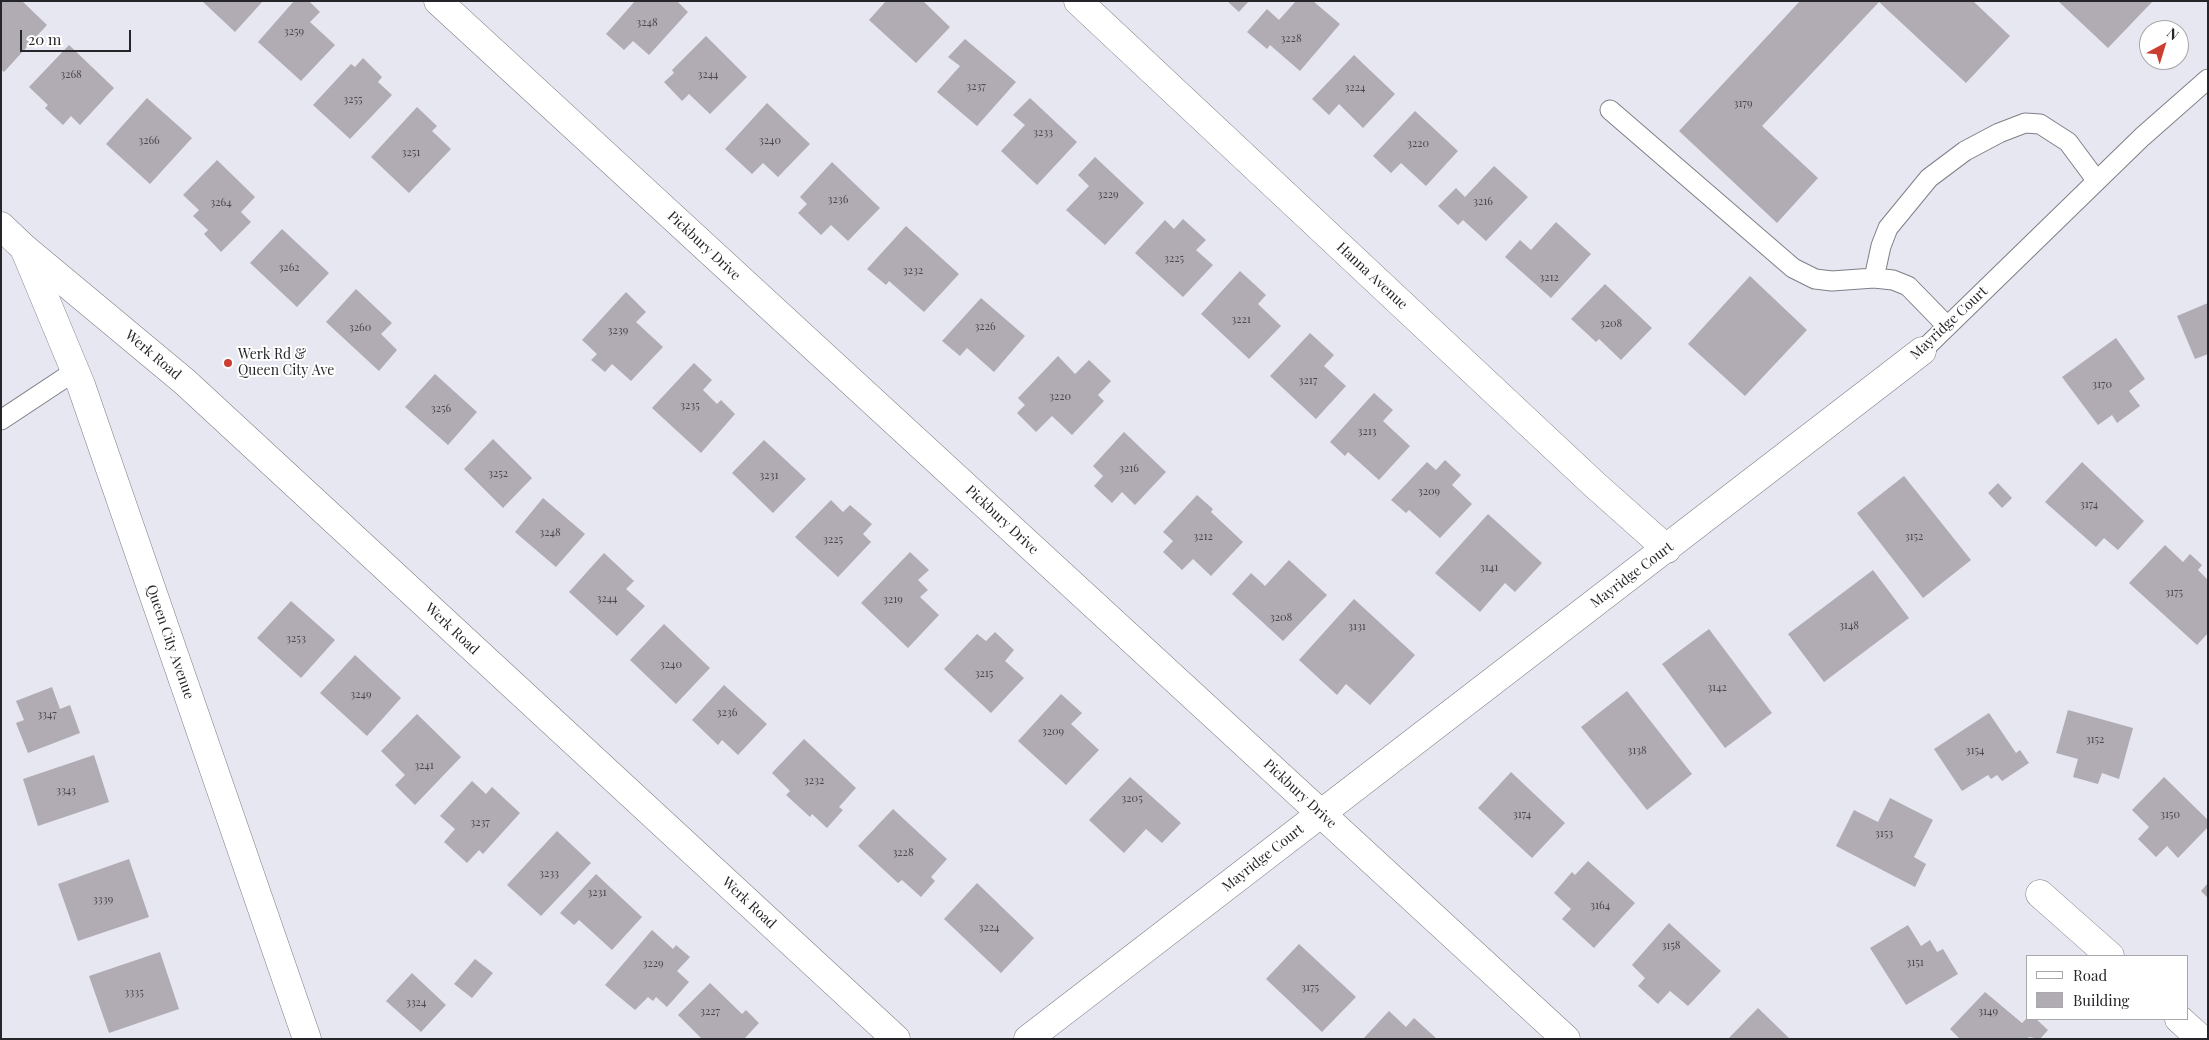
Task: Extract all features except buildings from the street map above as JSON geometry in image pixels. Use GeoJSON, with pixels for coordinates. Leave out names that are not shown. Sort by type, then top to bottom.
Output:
{"type":"FeatureCollection","features":[{"type":"Feature","properties":{"kind":"street","name":"Pickbury Drive"},"geometry":{"type":"LineString","coordinates":[[438,1],[1566,1039]]}},
{"type":"Feature","properties":{"kind":"street","name":"Hanna Avenue"},"geometry":{"type":"LineString","coordinates":[[1078,1],[1595,485],[1667,549]]}},
{"type":"Feature","properties":{"kind":"street","name":"Werk Road"},"geometry":{"type":"LineString","coordinates":[[1,226],[24,248],[185,382],[896,1039]]}},
{"type":"Feature","properties":{"kind":"street","name":"Queen City Avenue"},"geometry":{"type":"LineString","coordinates":[[24,248],[75,371],[308,1039]]}},
{"type":"Feature","properties":{"kind":"street","name":"Mayridge Court"},"geometry":{"type":"LineString","coordinates":[[1028,1039],[1922,351]]}},
{"type":"Feature","properties":{"kind":"street"},"geometry":{"type":"LineString","coordinates":[[2040,894],[2109,955]]}},
{"type":"Feature","properties":{"kind":"street"},"geometry":{"type":"LineString","coordinates":[[2180,1020],[2201,1039]]}},
{"type":"Feature","properties":{"kind":"lane","name":"Mayridge Court"},"geometry":{"type":"LineString","coordinates":[[1922,351],[2097,181],[2208,79]]}},
{"type":"Feature","properties":{"kind":"lane"},"geometry":{"type":"LineString","coordinates":[[1610,110],[1793,268],[1814,279],[1874,278],[1893,280],[1908,286],[1947,326]]}},
{"type":"Feature","properties":{"kind":"lane"},"geometry":{"type":"LineString","coordinates":[[1874,278],[1881,246],[1888,228],[1929,178],[1965,151],[1999,133],[2024,123],[2040,124],[2068,142],[2097,181]]}},
{"type":"Feature","properties":{"kind":"lane"},"geometry":{"type":"LineString","coordinates":[[1,420],[75,371]]}},
{"type":"Feature","properties":{"kind":"place","name":"Werk Rd & Queen City Ave"},"geometry":{"type":"Point","coordinates":[228,363]}}]}
